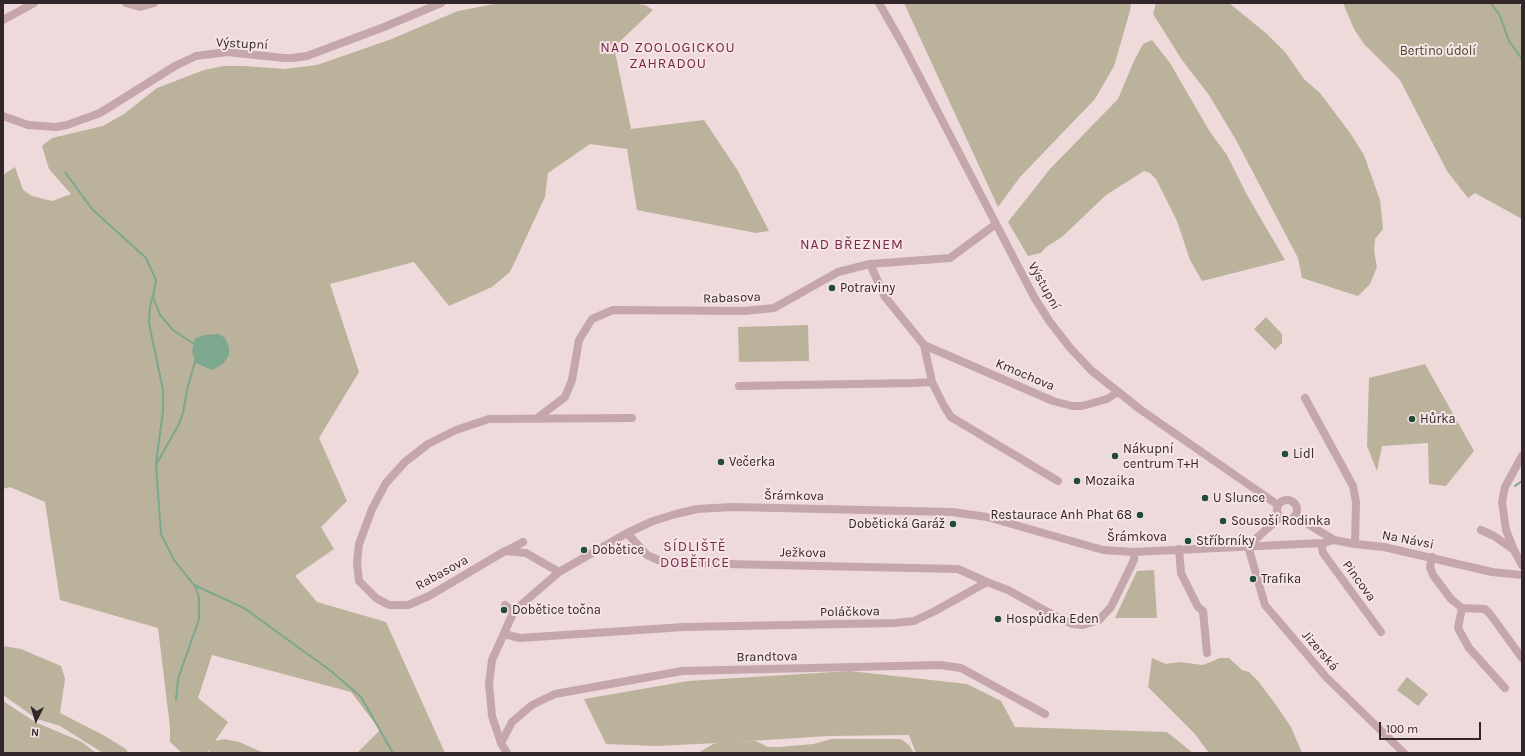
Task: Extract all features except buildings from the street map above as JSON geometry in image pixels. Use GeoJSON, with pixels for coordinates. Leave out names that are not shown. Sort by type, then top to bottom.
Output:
{"type":"FeatureCollection","features":[{"type":"Feature","properties":{"kind":"street"},"geometry":{"type":"LineString","coordinates":[[3,20],[34,3]]}},
{"type":"Feature","properties":{"kind":"street"},"geometry":{"type":"LineString","coordinates":[[126,3],[140,7],[154,3]]}},
{"type":"Feature","properties":{"kind":"street","name":"Výstupní"},"geometry":{"type":"LineString","coordinates":[[3,116],[28,125],[56,127],[67,126],[100,113],[175,66],[196,56],[227,52],[288,58],[307,56],[384,27],[441,3]]}},
{"type":"Feature","properties":{"kind":"street","name":"Výstupní"},"geometry":{"type":"LineString","coordinates":[[878,3],[903,45],[1034,297],[1050,322],[1092,371],[1118,392],[1141,410],[1278,505]]}},
{"type":"Feature","properties":{"kind":"street","name":"Rabasova"},"geometry":{"type":"LineString","coordinates":[[536,419],[565,397],[572,380],[579,340],[592,319],[613,310],[744,311],[774,308],[838,272],[870,264],[950,258],[996,224]]}},
{"type":"Feature","properties":{"kind":"street","name":"Kmochova"},"geometry":{"type":"LineString","coordinates":[[870,264],[885,297],[924,345],[932,382],[951,417],[1058,481]]}},
{"type":"Feature","properties":{"kind":"street","name":"Kmochova"},"geometry":{"type":"LineString","coordinates":[[924,345],[1053,401],[1072,406],[1082,406],[1107,399],[1118,392]]}},
{"type":"Feature","properties":{"kind":"street"},"geometry":{"type":"LineString","coordinates":[[739,386],[932,382]]}},
{"type":"Feature","properties":{"kind":"street"},"geometry":{"type":"LineString","coordinates":[[1305,398],[1353,486],[1356,502],[1355,544]]}},
{"type":"Feature","properties":{"kind":"street","name":"Rabasova"},"geometry":{"type":"LineString","coordinates":[[523,542],[429,596],[408,605],[389,605],[376,598],[360,581],[357,562],[359,544],[372,509],[386,483],[406,462],[428,444],[456,430],[489,420],[632,418]]}},
{"type":"Feature","properties":{"kind":"street"},"geometry":{"type":"LineString","coordinates":[[1522,456],[1505,487],[1502,502],[1506,530],[1522,565]]}},
{"type":"Feature","properties":{"kind":"street"},"geometry":{"type":"LineString","coordinates":[[1285,500],[1290,500],[1296,506],[1295,516],[1288,520],[1280,517],[1277,510],[1278,505],[1285,500]]}},
{"type":"Feature","properties":{"kind":"street","name":"Šrámkova"},"geometry":{"type":"LineString","coordinates":[[507,753],[501,742],[492,716],[489,684],[492,660],[514,611],[559,572],[627,533],[653,521],[676,514],[706,508],[741,507],[952,512],[987,517],[1103,550],[1134,552],[1322,543],[1334,540]]}},
{"type":"Feature","properties":{"kind":"street","name":"Na Návsi"},"geometry":{"type":"LineString","coordinates":[[1295,516],[1334,540],[1384,547],[1492,572],[1522,575]]}},
{"type":"Feature","properties":{"kind":"street"},"geometry":{"type":"LineString","coordinates":[[1248,546],[1280,517]]}},
{"type":"Feature","properties":{"kind":"street"},"geometry":{"type":"LineString","coordinates":[[1481,530],[1494,536],[1514,550]]}},
{"type":"Feature","properties":{"kind":"street","name":"Ježkova"},"geometry":{"type":"LineString","coordinates":[[627,533],[647,555],[658,560],[678,563],[958,569],[987,582]]}},
{"type":"Feature","properties":{"kind":"street","name":"Pincova"},"geometry":{"type":"LineString","coordinates":[[1322,543],[1323,553],[1381,632]]}},
{"type":"Feature","properties":{"kind":"street","name":"Jizerská"},"geometry":{"type":"LineString","coordinates":[[1248,546],[1265,605],[1326,676],[1404,753]]}},
{"type":"Feature","properties":{"kind":"street"},"geometry":{"type":"LineString","coordinates":[[1179,550],[1182,573],[1198,607],[1203,611],[1208,654]]}},
{"type":"Feature","properties":{"kind":"street"},"geometry":{"type":"LineString","coordinates":[[505,551],[526,553],[559,572]]}},
{"type":"Feature","properties":{"kind":"street"},"geometry":{"type":"LineString","coordinates":[[987,582],[1008,590],[1053,616],[1072,624],[1083,625],[1099,620],[1111,607],[1134,560],[1134,552]]}},
{"type":"Feature","properties":{"kind":"street"},"geometry":{"type":"LineString","coordinates":[[1432,557],[1430,567],[1433,575],[1451,599],[1462,608],[1485,609],[1522,658]]}},
{"type":"Feature","properties":{"kind":"street","name":"Poláčkova"},"geometry":{"type":"LineString","coordinates":[[504,634],[520,638],[684,627],[908,622],[921,618],[987,582]]}},
{"type":"Feature","properties":{"kind":"street"},"geometry":{"type":"LineString","coordinates":[[505,605],[514,611]]}},
{"type":"Feature","properties":{"kind":"street"},"geometry":{"type":"LineString","coordinates":[[1462,608],[1458,628],[1469,648],[1505,688]]}},
{"type":"Feature","properties":{"kind":"street","name":"Brandtova"},"geometry":{"type":"LineString","coordinates":[[501,742],[512,722],[532,705],[554,694],[682,671],[940,665],[961,668],[1045,714]]}},
{"type":"Feature","properties":{"kind":"green space"},"geometry":{"type":"Polygon","coordinates":[[[499,3],[630,3],[645,5],[653,10],[614,47],[631,129],[704,120],[738,171],[769,231],[756,233],[637,210],[627,149],[590,144],[548,173],[545,197],[510,272],[492,287],[449,306],[414,262],[330,284],[359,372],[319,438],[347,501],[321,527],[334,549],[295,576],[317,602],[386,622],[445,753],[357,753],[380,730],[351,692],[212,655],[198,698],[228,722],[215,741],[224,739],[239,742],[264,753],[209,753],[210,749],[207,753],[182,753],[170,742],[170,727],[158,628],[60,600],[45,502],[10,487],[3,489],[3,175],[15,167],[23,190],[32,196],[52,201],[71,194],[49,169],[42,146],[52,138],[103,126],[124,114],[157,88],[204,70],[224,66],[284,69],[317,65],[389,40],[458,11],[499,3]]]}},
{"type":"Feature","properties":{"kind":"green space"},"geometry":{"type":"Polygon","coordinates":[[[904,3],[1131,3],[1114,66],[1095,99],[1020,177],[998,207],[904,3]]]}},
{"type":"Feature","properties":{"kind":"green space"},"geometry":{"type":"Polygon","coordinates":[[[1156,3],[1229,3],[1267,34],[1285,52],[1304,79],[1320,93],[1350,133],[1364,155],[1380,200],[1383,229],[1375,239],[1374,251],[1377,267],[1370,284],[1358,296],[1302,278],[1298,258],[1236,140],[1209,95],[1182,60],[1153,14],[1156,3]]]}},
{"type":"Feature","properties":{"kind":"green space","name":"Bertino údolí"},"geometry":{"type":"Polygon","coordinates":[[[1343,3],[1519,3],[1522,8],[1522,219],[1475,193],[1468,198],[1447,171],[1400,80],[1364,44],[1354,29],[1343,3]]]}},
{"type":"Feature","properties":{"kind":"green space"},"geometry":{"type":"Polygon","coordinates":[[[1152,40],[1170,63],[1210,132],[1227,155],[1247,195],[1285,260],[1202,281],[1190,260],[1177,221],[1156,179],[1150,173],[1144,171],[1106,195],[1062,237],[1046,247],[1041,253],[1028,256],[1008,222],[1050,169],[1118,99],[1143,44],[1152,40]]]}},
{"type":"Feature","properties":{"kind":"green space"},"geometry":{"type":"Polygon","coordinates":[[[1266,317],[1282,334],[1282,343],[1275,350],[1254,329],[1266,317]]]}},
{"type":"Feature","properties":{"kind":"green space"},"geometry":{"type":"Polygon","coordinates":[[[808,325],[809,361],[739,362],[738,327],[808,325]]]}},
{"type":"Feature","properties":{"kind":"green space"},"geometry":{"type":"Polygon","coordinates":[[[1425,364],[1474,451],[1446,486],[1429,484],[1428,443],[1382,446],[1377,471],[1367,446],[1369,378],[1425,364]]]}},
{"type":"Feature","properties":{"kind":"green space"},"geometry":{"type":"Polygon","coordinates":[[[1154,570],[1157,618],[1115,618],[1137,571],[1154,570]]]}},
{"type":"Feature","properties":{"kind":"green space"},"geometry":{"type":"Polygon","coordinates":[[[3,646],[21,649],[61,666],[65,679],[60,713],[103,735],[126,749],[128,753],[103,753],[60,726],[37,719],[3,695],[3,646]]]}},
{"type":"Feature","properties":{"kind":"green space"},"geometry":{"type":"Polygon","coordinates":[[[1152,658],[1166,664],[1179,662],[1203,665],[1220,658],[1229,658],[1242,670],[1249,672],[1258,681],[1291,727],[1302,753],[1209,753],[1194,733],[1148,687],[1152,658]]]}},
{"type":"Feature","properties":{"kind":"green space"},"geometry":{"type":"Polygon","coordinates":[[[850,671],[967,684],[1001,701],[1015,727],[1167,732],[1193,753],[916,753],[909,735],[828,736],[734,742],[756,741],[768,747],[779,747],[813,744],[832,739],[901,739],[909,745],[914,753],[698,753],[713,744],[718,743],[656,746],[606,744],[584,699],[688,681],[850,671]]]}},
{"type":"Feature","properties":{"kind":"green space"},"geometry":{"type":"Polygon","coordinates":[[[1407,677],[1428,694],[1418,706],[1397,690],[1407,677]]]}},
{"type":"Feature","properties":{"kind":"green space"},"geometry":{"type":"Polygon","coordinates":[[[3,701],[35,722],[82,742],[96,753],[3,753],[3,701]]]}},
{"type":"Feature","properties":{"kind":"shaded area"},"geometry":{"type":"Polygon","coordinates":[[[219,334],[225,338],[229,347],[229,355],[223,364],[212,370],[196,363],[192,352],[195,338],[205,335],[219,334]]]}},
{"type":"Feature","properties":{"kind":"waterway"},"geometry":{"type":"LineString","coordinates":[[1491,3],[1500,16],[1509,41],[1522,59]]}},
{"type":"Feature","properties":{"kind":"waterway"},"geometry":{"type":"LineString","coordinates":[[65,172],[92,209],[146,258],[156,280],[153,297],[160,315],[174,331],[196,345]]}},
{"type":"Feature","properties":{"kind":"waterway"},"geometry":{"type":"LineString","coordinates":[[152,298],[149,323],[163,390],[163,411],[156,463]]}},
{"type":"Feature","properties":{"kind":"waterway"},"geometry":{"type":"LineString","coordinates":[[196,358],[179,424],[156,465],[161,534],[174,560],[194,585],[244,608],[331,671],[361,697],[393,753]]}},
{"type":"Feature","properties":{"kind":"waterway"},"geometry":{"type":"LineString","coordinates":[[1515,486],[1522,481]]}},
{"type":"Feature","properties":{"kind":"waterway"},"geometry":{"type":"LineString","coordinates":[[176,700],[178,679],[199,619],[199,597],[195,586]]}},
{"type":"Feature","properties":{"kind":"place","name":"Potraviny"},"geometry":{"type":"Point","coordinates":[832,288]}},
{"type":"Feature","properties":{"kind":"place","name":"Hůrka"},"geometry":{"type":"Point","coordinates":[1412,419]}},
{"type":"Feature","properties":{"kind":"place","name":"Lidl"},"geometry":{"type":"Point","coordinates":[1285,454]}},
{"type":"Feature","properties":{"kind":"place","name":"Nákupní centrum T+H"},"geometry":{"type":"Point","coordinates":[1115,456]}},
{"type":"Feature","properties":{"kind":"place","name":"Večerka"},"geometry":{"type":"Point","coordinates":[721,462]}},
{"type":"Feature","properties":{"kind":"place","name":"Mozaika"},"geometry":{"type":"Point","coordinates":[1077,481]}},
{"type":"Feature","properties":{"kind":"place","name":"U Slunce"},"geometry":{"type":"Point","coordinates":[1205,498]}},
{"type":"Feature","properties":{"kind":"place","name":"Restaurace Anh Phat 68"},"geometry":{"type":"Point","coordinates":[1140,515]}},
{"type":"Feature","properties":{"kind":"place","name":"Sousoší Rodinka"},"geometry":{"type":"Point","coordinates":[1223,521]}},
{"type":"Feature","properties":{"kind":"place","name":"Dobětická Garáž"},"geometry":{"type":"Point","coordinates":[953,524]}},
{"type":"Feature","properties":{"kind":"place","name":"Stříbrníky"},"geometry":{"type":"Point","coordinates":[1188,541]}},
{"type":"Feature","properties":{"kind":"place","name":"Dobětice"},"geometry":{"type":"Point","coordinates":[584,550]}},
{"type":"Feature","properties":{"kind":"place","name":"Trafika"},"geometry":{"type":"Point","coordinates":[1253,579]}},
{"type":"Feature","properties":{"kind":"place","name":"Dobětice točna"},"geometry":{"type":"Point","coordinates":[504,610]}},
{"type":"Feature","properties":{"kind":"place","name":"Hospůdka Eden"},"geometry":{"type":"Point","coordinates":[998,619]}},
{"type":"Feature","properties":{"kind":"district","name":"NAD ZOOLOGICKOU ZAHRADOU"},"geometry":{"type":"Point","coordinates":[668,56]}},
{"type":"Feature","properties":{"kind":"district","name":"NAD BŘEZNEM"},"geometry":{"type":"Point","coordinates":[852,245]}},
{"type":"Feature","properties":{"kind":"district","name":"SÍDLIŠTĚ DOBĚTICE"},"geometry":{"type":"Point","coordinates":[695,556]}}]}
